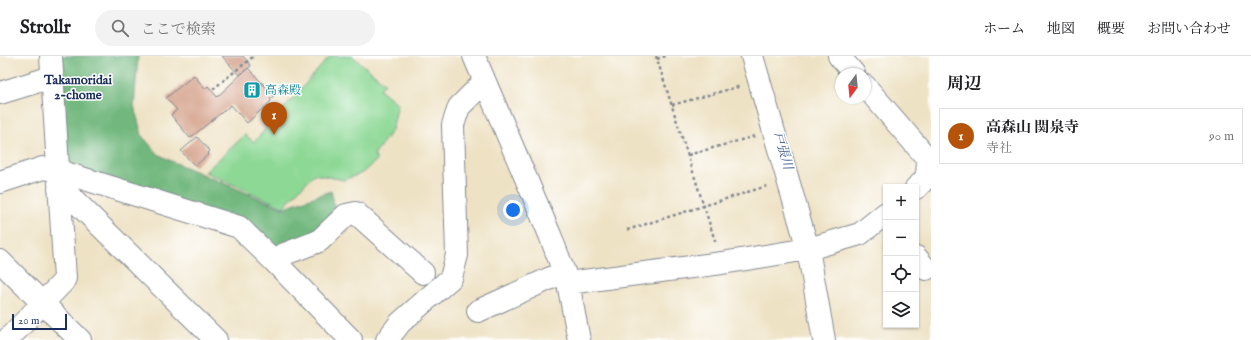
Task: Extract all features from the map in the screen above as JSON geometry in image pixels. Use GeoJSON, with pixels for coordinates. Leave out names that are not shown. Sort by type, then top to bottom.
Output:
{"type":"FeatureCollection","features":[{"type":"Feature","properties":{"kind":"street"},"geometry":{"type":"LineString","coordinates":[[474,56],[550,235],[566,278],[579,340]]}},
{"type":"Feature","properties":{"kind":"street"},"geometry":{"type":"LineString","coordinates":[[752,56],[808,249],[824,340]]}},
{"type":"Feature","properties":{"kind":"street"},"geometry":{"type":"LineString","coordinates":[[839,56],[849,68]]}},
{"type":"Feature","properties":{"kind":"street"},"geometry":{"type":"LineString","coordinates":[[0,93],[51,66],[65,278],[63,282],[7,340]]}},
{"type":"Feature","properties":{"kind":"street"},"geometry":{"type":"LineString","coordinates":[[387,340],[400,323],[451,278],[457,255],[454,125],[459,107],[484,82]]}},
{"type":"Feature","properties":{"kind":"street"},"geometry":{"type":"LineString","coordinates":[[871,93],[928,159],[927,176],[924,182],[919,186]]}},
{"type":"Feature","properties":{"kind":"street"},"geometry":{"type":"LineString","coordinates":[[0,182],[43,168],[59,180],[71,197],[216,340]]}},
{"type":"Feature","properties":{"kind":"street"},"geometry":{"type":"LineString","coordinates":[[59,180],[239,226],[351,340]]}},
{"type":"Feature","properties":{"kind":"street"},"geometry":{"type":"LineString","coordinates":[[274,261],[282,254],[319,241],[346,215],[356,213],[423,273]]}},
{"type":"Feature","properties":{"kind":"street"},"geometry":{"type":"LineString","coordinates":[[478,311],[566,278],[722,263],[808,249],[860,234],[883,217]]}},
{"type":"Feature","properties":{"kind":"street"},"geometry":{"type":"LineString","coordinates":[[0,261],[80,340]]}},
{"type":"Feature","properties":{"kind":"path"},"geometry":{"type":"LineString","coordinates":[[213,89],[254,56]]}},
{"type":"Feature","properties":{"kind":"path"},"geometry":{"type":"LineString","coordinates":[[666,56],[657,58],[722,263]]}},
{"type":"Feature","properties":{"kind":"path"},"geometry":{"type":"LineString","coordinates":[[672,105],[759,81]]}},
{"type":"Feature","properties":{"kind":"path"},"geometry":{"type":"LineString","coordinates":[[688,155],[773,131]]}},
{"type":"Feature","properties":{"kind":"path"},"geometry":{"type":"LineString","coordinates":[[627,230],[788,180]]}},
{"type":"Feature","properties":{"kind":"green space"},"geometry":{"type":"Polygon","coordinates":[[[59,56],[138,56],[134,106],[142,136],[158,154],[171,161],[282,208],[331,191],[334,204],[331,224],[280,258],[242,223],[73,167],[65,154],[59,56]]]}},
{"type":"Feature","properties":{"kind":"green space"},"geometry":{"type":"Polygon","coordinates":[[[330,56],[352,56],[385,83],[380,89],[398,104],[392,130],[374,155],[377,160],[362,173],[344,180],[314,174],[283,207],[205,172],[245,135],[254,142],[330,56]]]}},
{"type":"Feature","properties":{"kind":"building"},"geometry":{"type":"Polygon","coordinates":[[[222,56],[243,56],[251,66],[239,75],[222,56]]]}},
{"type":"Feature","properties":{"kind":"building"},"geometry":{"type":"Polygon","coordinates":[[[248,68],[274,96],[270,99],[271,101],[247,123],[231,105],[190,138],[171,115],[177,110],[166,98],[194,75],[205,89],[208,86],[217,97],[248,68]]]}},
{"type":"Feature","properties":{"kind":"building"},"geometry":{"type":"Polygon","coordinates":[[[197,137],[210,151],[208,153],[209,154],[195,166],[181,151],[197,137]]]}},
{"type":"Feature","properties":{"kind":"place","name":"高森殿"},"geometry":{"type":"Point","coordinates":[252,90]}},
{"type":"Feature","properties":{"kind":"place","name":"高森山 関泉寺"},"geometry":{"type":"Point","coordinates":[274,135]}},
{"type":"Feature","properties":{"kind":"district","name":"Takamoridai 2-chome"},"geometry":{"type":"Point","coordinates":[78,86]}},
{"type":"Feature","properties":{"kind":"water label","name":"戸張川"},"geometry":{"type":"Point","coordinates":[784,150]}}]}
